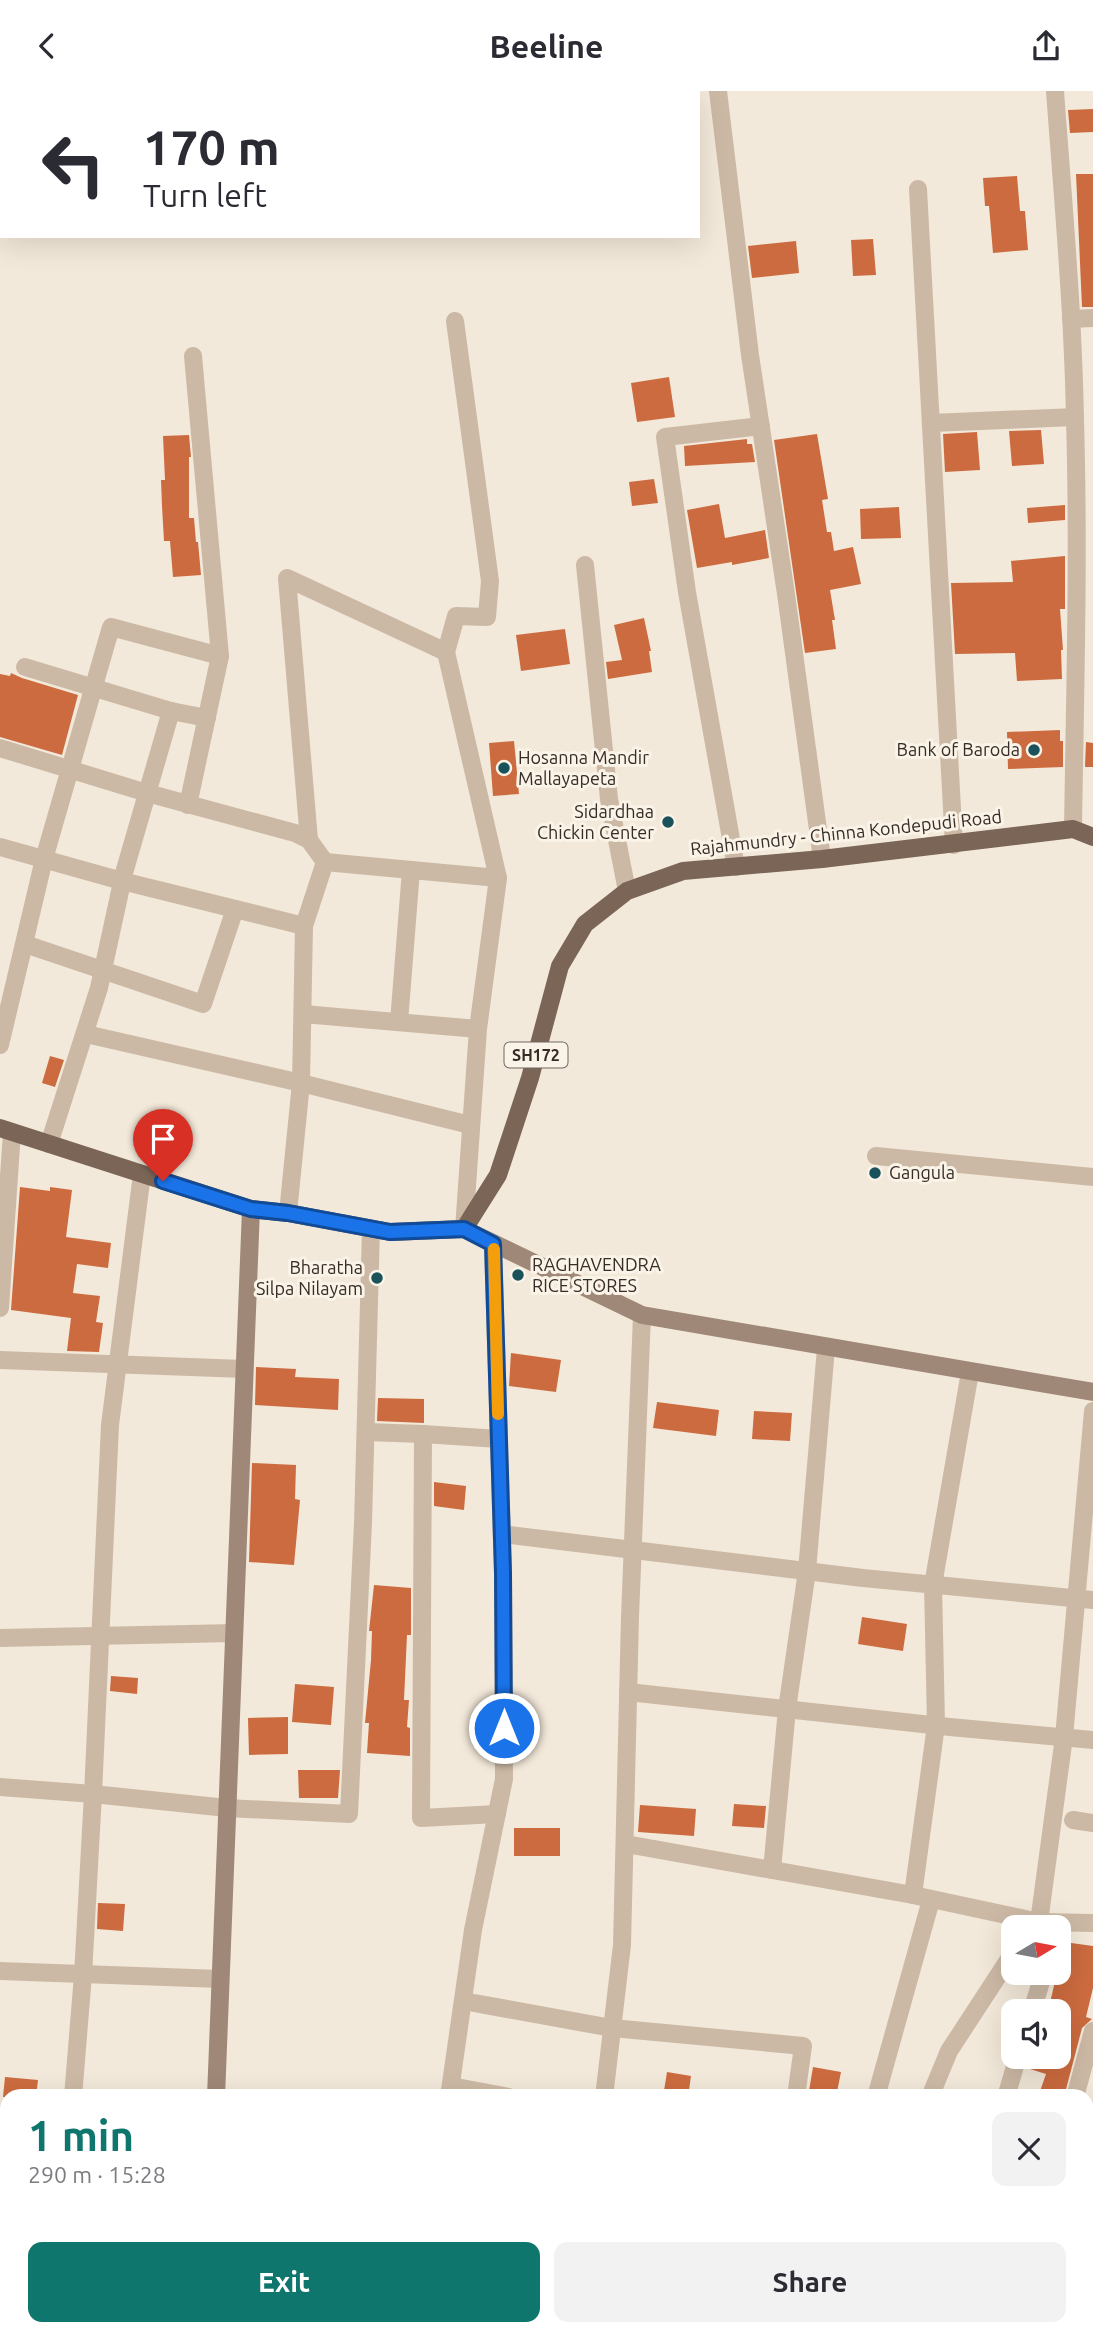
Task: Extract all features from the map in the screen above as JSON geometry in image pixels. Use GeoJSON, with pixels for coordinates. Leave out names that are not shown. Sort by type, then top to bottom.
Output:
{"type":"FeatureCollection","features":[{"type":"Feature","properties":{"kind":"main road","name":"Rajahmundry - Chinna Kondepudi Road"},"geometry":{"type":"LineString","coordinates":[[464,1229],[498,1175],[530,1078],[560,966],[584,924],[627,891],[683,871],[954,845],[1073,829],[1093,837]]}},
{"type":"Feature","properties":{"kind":"main road"},"geometry":{"type":"LineString","coordinates":[[6,1130],[251,1209],[390,1232],[464,1229]]}},
{"type":"Feature","properties":{"kind":"street"},"geometry":{"type":"LineString","coordinates":[[718,91],[750,355],[822,859]]}},
{"type":"Feature","properties":{"kind":"street"},"geometry":{"type":"LineString","coordinates":[[1055,91],[1075,417],[1085,522],[1073,829]]}},
{"type":"Feature","properties":{"kind":"street"},"geometry":{"type":"LineString","coordinates":[[918,189],[954,845]]}},
{"type":"Feature","properties":{"kind":"street"},"geometry":{"type":"LineString","coordinates":[[1071,319],[1093,319]]}},
{"type":"Feature","properties":{"kind":"street"},"geometry":{"type":"LineString","coordinates":[[454,321],[490,581],[487,617],[456,616],[446,652],[498,878],[478,1029],[464,1229],[642,1315],[1093,1392]]}},
{"type":"Feature","properties":{"kind":"street"},"geometry":{"type":"LineString","coordinates":[[188,805],[220,656],[193,356]]}},
{"type":"Feature","properties":{"kind":"street"},"geometry":{"type":"LineString","coordinates":[[931,423],[1075,417]]}},
{"type":"Feature","properties":{"kind":"street"},"geometry":{"type":"LineString","coordinates":[[736,867],[687,592],[665,437],[761,426]]}},
{"type":"Feature","properties":{"kind":"street"},"geometry":{"type":"LineString","coordinates":[[584,565],[610,799],[627,891]]}},
{"type":"Feature","properties":{"kind":"street"},"geometry":{"type":"LineString","coordinates":[[446,652],[288,578],[309,839],[325,862],[498,878]]}},
{"type":"Feature","properties":{"kind":"street"},"geometry":{"type":"LineString","coordinates":[[0,1045],[44,859],[111,627],[220,656]]}},
{"type":"Feature","properties":{"kind":"street"},"geometry":{"type":"LineString","coordinates":[[25,667],[171,711],[207,718]]}},
{"type":"Feature","properties":{"kind":"street"},"geometry":{"type":"LineString","coordinates":[[49,1144],[86,1034],[103,972],[122,881],[171,711]]}},
{"type":"Feature","properties":{"kind":"street"},"geometry":{"type":"LineString","coordinates":[[0,748],[309,839]]}},
{"type":"Feature","properties":{"kind":"street"},"geometry":{"type":"LineString","coordinates":[[0,848],[304,926]]}},
{"type":"Feature","properties":{"kind":"street"},"geometry":{"type":"LineString","coordinates":[[288,1213],[301,1083],[304,926],[325,862]]}},
{"type":"Feature","properties":{"kind":"street"},"geometry":{"type":"LineString","coordinates":[[399,1023],[411,870]]}},
{"type":"Feature","properties":{"kind":"street"},"geometry":{"type":"LineString","coordinates":[[25,944],[203,1004],[235,909]]}},
{"type":"Feature","properties":{"kind":"street"},"geometry":{"type":"LineString","coordinates":[[303,1014],[478,1029]]}},
{"type":"Feature","properties":{"kind":"street"},"geometry":{"type":"LineString","coordinates":[[86,1034],[470,1125]]}},
{"type":"Feature","properties":{"kind":"street"},"geometry":{"type":"LineString","coordinates":[[0,1308],[6,1130]]}},
{"type":"Feature","properties":{"kind":"street"},"geometry":{"type":"LineString","coordinates":[[876,1156],[1093,1177]]}},
{"type":"Feature","properties":{"kind":"street"},"geometry":{"type":"LineString","coordinates":[[74,2089],[93,1794],[110,1425],[142,1174]]}},
{"type":"Feature","properties":{"kind":"street"},"geometry":{"type":"LineString","coordinates":[[216,2089],[251,1209]]}},
{"type":"Feature","properties":{"kind":"street"},"geometry":{"type":"LineString","coordinates":[[0,1787],[227,1808],[349,1814],[366,1432],[371,1229]]}},
{"type":"Feature","properties":{"kind":"street"},"geometry":{"type":"LineString","coordinates":[[450,2089],[473,1930],[504,1779],[502,1534],[493,1244]]}},
{"type":"Feature","properties":{"kind":"street"},"geometry":{"type":"LineString","coordinates":[[605,2089],[622,1945],[632,1552],[642,1315]]}},
{"type":"Feature","properties":{"kind":"street"},"geometry":{"type":"LineString","coordinates":[[772,1870],[787,1709],[807,1571],[826,1348]]}},
{"type":"Feature","properties":{"kind":"street"},"geometry":{"type":"LineString","coordinates":[[0,1360],[244,1369]]}},
{"type":"Feature","properties":{"kind":"street"},"geometry":{"type":"LineString","coordinates":[[878,2089],[922,1898],[936,1725],[933,1585],[970,1372]]}},
{"type":"Feature","properties":{"kind":"street"},"geometry":{"type":"LineString","coordinates":[[1038,1915],[1084,1599],[1093,1411]]}},
{"type":"Feature","properties":{"kind":"street"},"geometry":{"type":"LineString","coordinates":[[366,1432],[499,1439]]}},
{"type":"Feature","properties":{"kind":"street"},"geometry":{"type":"LineString","coordinates":[[423,1434],[421,1818],[497,1814]]}},
{"type":"Feature","properties":{"kind":"street"},"geometry":{"type":"LineString","coordinates":[[502,1534],[632,1552],[1084,1599]]}},
{"type":"Feature","properties":{"kind":"street"},"geometry":{"type":"LineString","coordinates":[[0,1637],[234,1633]]}},
{"type":"Feature","properties":{"kind":"street"},"geometry":{"type":"LineString","coordinates":[[628,1692],[1093,1740]]}},
{"type":"Feature","properties":{"kind":"street"},"geometry":{"type":"LineString","coordinates":[[1073,1820],[1093,1823]]}},
{"type":"Feature","properties":{"kind":"street"},"geometry":{"type":"LineString","coordinates":[[625,1844],[922,1898],[1001,1916]]}},
{"type":"Feature","properties":{"kind":"street"},"geometry":{"type":"LineString","coordinates":[[1071,1924],[1093,1923]]}},
{"type":"Feature","properties":{"kind":"street"},"geometry":{"type":"LineString","coordinates":[[0,1971],[220,1979]]}},
{"type":"Feature","properties":{"kind":"street"},"geometry":{"type":"LineString","coordinates":[[933,2089],[949,2051],[1001,1971]]}},
{"type":"Feature","properties":{"kind":"street"},"geometry":{"type":"LineString","coordinates":[[463,2001],[612,2028],[803,2046],[797,2089]]}},
{"type":"Feature","properties":{"kind":"street"},"geometry":{"type":"LineString","coordinates":[[1077,2089],[1093,2031]]}},
{"type":"Feature","properties":{"kind":"street"},"geometry":{"type":"LineString","coordinates":[[1008,2089],[1014,2069]]}},
{"type":"Feature","properties":{"kind":"building"},"geometry":{"type":"Polygon","coordinates":[[[1093,109],[1093,132],[1070,133],[1068,110],[1093,109]]]}},
{"type":"Feature","properties":{"kind":"building"},"geometry":{"type":"Polygon","coordinates":[[[1076,174],[1093,174],[1093,307],[1082,307],[1076,174]]]}},
{"type":"Feature","properties":{"kind":"building"},"geometry":{"type":"Polygon","coordinates":[[[1017,176],[1020,211],[1025,211],[1028,250],[993,253],[989,206],[985,206],[983,178],[1017,176]]]}},
{"type":"Feature","properties":{"kind":"building"},"geometry":{"type":"Polygon","coordinates":[[[873,239],[876,275],[853,276],[851,240],[873,239]]]}},
{"type":"Feature","properties":{"kind":"building"},"geometry":{"type":"Polygon","coordinates":[[[796,241],[799,273],[752,278],[748,246],[796,241]]]}},
{"type":"Feature","properties":{"kind":"building"},"geometry":{"type":"Polygon","coordinates":[[[669,377],[675,417],[637,422],[631,383],[669,377]]]}},
{"type":"Feature","properties":{"kind":"building"},"geometry":{"type":"Polygon","coordinates":[[[1041,430],[1044,464],[1012,466],[1009,431],[1041,430]]]}},
{"type":"Feature","properties":{"kind":"building"},"geometry":{"type":"Polygon","coordinates":[[[977,432],[980,470],[945,472],[943,434],[977,432]]]}},
{"type":"Feature","properties":{"kind":"building"},"geometry":{"type":"Polygon","coordinates":[[[817,434],[828,499],[822,500],[827,532],[831,532],[834,551],[853,547],[861,584],[830,590],[836,649],[805,653],[774,440],[817,434]]]}},
{"type":"Feature","properties":{"kind":"building"},"geometry":{"type":"Polygon","coordinates":[[[189,435],[189,518],[194,518],[201,575],[173,577],[170,541],[164,541],[161,480],[165,480],[163,436],[189,435]]]}},
{"type":"Feature","properties":{"kind":"building"},"geometry":{"type":"Polygon","coordinates":[[[747,439],[747,444],[752,444],[755,462],[685,466],[684,446],[747,439]]]}},
{"type":"Feature","properties":{"kind":"building"},"geometry":{"type":"Polygon","coordinates":[[[654,479],[658,503],[632,506],[629,482],[654,479]]]}},
{"type":"Feature","properties":{"kind":"building"},"geometry":{"type":"Polygon","coordinates":[[[719,504],[725,538],[765,530],[769,558],[697,568],[687,510],[719,504]]]}},
{"type":"Feature","properties":{"kind":"building"},"geometry":{"type":"Polygon","coordinates":[[[1065,505],[1065,520],[1028,523],[1027,508],[1065,505]]]}},
{"type":"Feature","properties":{"kind":"building"},"geometry":{"type":"Polygon","coordinates":[[[899,507],[901,538],[861,539],[860,509],[899,507]]]}},
{"type":"Feature","properties":{"kind":"building"},"geometry":{"type":"Polygon","coordinates":[[[1065,556],[1065,609],[1060,609],[1062,679],[1017,681],[1015,653],[955,654],[951,583],[1013,582],[1011,561],[1065,556]]]}},
{"type":"Feature","properties":{"kind":"building"},"geometry":{"type":"Polygon","coordinates":[[[644,618],[652,672],[608,679],[606,662],[622,660],[614,625],[644,618]]]}},
{"type":"Feature","properties":{"kind":"building"},"geometry":{"type":"Polygon","coordinates":[[[565,629],[570,664],[521,671],[516,635],[565,629]]]}},
{"type":"Feature","properties":{"kind":"building"},"geometry":{"type":"Polygon","coordinates":[[[11,673],[78,695],[62,755],[0,737],[0,674],[10,676],[11,673]]]}},
{"type":"Feature","properties":{"kind":"building","name":"Bank of Baroda"},"geometry":{"type":"Polygon","coordinates":[[[1060,730],[1060,741],[1063,741],[1063,767],[1008,769],[1007,732],[1060,730]]]}},
{"type":"Feature","properties":{"kind":"building","name":"Hosanna Mandir Mallayapeta"},"geometry":{"type":"Polygon","coordinates":[[[514,741],[519,794],[493,796],[489,743],[514,741]]]}},
{"type":"Feature","properties":{"kind":"building"},"geometry":{"type":"Polygon","coordinates":[[[1086,742],[1093,743],[1093,767],[1085,767],[1086,742]]]}},
{"type":"Feature","properties":{"kind":"building"},"geometry":{"type":"Polygon","coordinates":[[[50,1056],[64,1060],[55,1087],[42,1083],[50,1056]]]}},
{"type":"Feature","properties":{"kind":"building"},"geometry":{"type":"Polygon","coordinates":[[[20,1187],[50,1191],[50,1187],[72,1190],[66,1237],[111,1243],[108,1268],[77,1264],[73,1293],[100,1296],[96,1322],[103,1323],[99,1352],[67,1351],[71,1318],[11,1310],[20,1187]]]}},
{"type":"Feature","properties":{"kind":"building"},"geometry":{"type":"Polygon","coordinates":[[[511,1353],[561,1360],[556,1392],[509,1386],[511,1353]]]}},
{"type":"Feature","properties":{"kind":"building"},"geometry":{"type":"Polygon","coordinates":[[[256,1367],[296,1369],[295,1377],[339,1379],[338,1410],[255,1405],[256,1367]]]}},
{"type":"Feature","properties":{"kind":"building"},"geometry":{"type":"Polygon","coordinates":[[[378,1398],[424,1399],[424,1423],[377,1421],[378,1398]]]}},
{"type":"Feature","properties":{"kind":"building"},"geometry":{"type":"Polygon","coordinates":[[[657,1402],[719,1410],[716,1436],[653,1428],[657,1402]]]}},
{"type":"Feature","properties":{"kind":"building"},"geometry":{"type":"Polygon","coordinates":[[[754,1411],[792,1413],[790,1441],[752,1439],[754,1411]]]}},
{"type":"Feature","properties":{"kind":"building"},"geometry":{"type":"Polygon","coordinates":[[[252,1463],[296,1465],[295,1499],[300,1500],[294,1565],[249,1562],[252,1463]]]}},
{"type":"Feature","properties":{"kind":"building"},"geometry":{"type":"Polygon","coordinates":[[[434,1482],[466,1486],[464,1510],[434,1506],[434,1482]]]}},
{"type":"Feature","properties":{"kind":"building"},"geometry":{"type":"Polygon","coordinates":[[[374,1585],[411,1588],[411,1635],[407,1635],[404,1700],[409,1700],[407,1727],[410,1728],[410,1756],[367,1753],[369,1723],[365,1723],[374,1585]]]}},
{"type":"Feature","properties":{"kind":"building"},"geometry":{"type":"Polygon","coordinates":[[[862,1617],[907,1624],[903,1651],[858,1644],[862,1617]]]}},
{"type":"Feature","properties":{"kind":"building"},"geometry":{"type":"Polygon","coordinates":[[[111,1676],[138,1678],[137,1694],[110,1691],[111,1676]]]}},
{"type":"Feature","properties":{"kind":"building"},"geometry":{"type":"Polygon","coordinates":[[[295,1684],[334,1687],[331,1725],[292,1722],[295,1684]]]}},
{"type":"Feature","properties":{"kind":"building"},"geometry":{"type":"Polygon","coordinates":[[[288,1717],[288,1754],[249,1755],[248,1718],[288,1717]]]}},
{"type":"Feature","properties":{"kind":"building"},"geometry":{"type":"Polygon","coordinates":[[[298,1770],[340,1770],[338,1798],[299,1798],[298,1770]]]}},
{"type":"Feature","properties":{"kind":"building"},"geometry":{"type":"Polygon","coordinates":[[[734,1804],[766,1806],[764,1828],[732,1826],[734,1804]]]}},
{"type":"Feature","properties":{"kind":"building"},"geometry":{"type":"Polygon","coordinates":[[[640,1805],[696,1809],[694,1836],[638,1832],[640,1805]]]}},
{"type":"Feature","properties":{"kind":"building"},"geometry":{"type":"Polygon","coordinates":[[[514,1828],[560,1828],[560,1856],[514,1856],[514,1828]]]}},
{"type":"Feature","properties":{"kind":"building"},"geometry":{"type":"Polygon","coordinates":[[[98,1903],[125,1904],[123,1931],[97,1929],[98,1903]]]}},
{"type":"Feature","properties":{"kind":"building"},"geometry":{"type":"Polygon","coordinates":[[[1071,1943],[1093,1946],[1093,1988],[1086,2017],[1092,2019],[1082,2028],[1066,2089],[1041,2089],[1046,2074],[1030,2069],[1071,2069],[1071,1999],[1051,1999],[1054,1985],[1071,1985],[1071,1943]]]}},
{"type":"Feature","properties":{"kind":"building"},"geometry":{"type":"Polygon","coordinates":[[[813,2067],[841,2072],[838,2089],[809,2089],[813,2067]]]}},
{"type":"Feature","properties":{"kind":"building"},"geometry":{"type":"Polygon","coordinates":[[[667,2072],[691,2076],[689,2089],[664,2089],[667,2072]]]}},
{"type":"Feature","properties":{"kind":"building"},"geometry":{"type":"Polygon","coordinates":[[[5,2077],[38,2080],[37,2089],[4,2089],[5,2077]]]}},
{"type":"Feature","properties":{"kind":"slow traffic"},"geometry":{"type":"LineString","coordinates":[[494,1249],[498,1414]]}},
{"type":"Feature","properties":{"kind":"place","name":"Bank of Baroda"},"geometry":{"type":"Point","coordinates":[1034,750]}},
{"type":"Feature","properties":{"kind":"place","name":"Hosanna Mandir Mallayapeta"},"geometry":{"type":"Point","coordinates":[504,768]}},
{"type":"Feature","properties":{"kind":"place","name":"Sidardhaa Chickin Center"},"geometry":{"type":"Point","coordinates":[668,822]}},
{"type":"Feature","properties":{"kind":"place","name":"Gangula"},"geometry":{"type":"Point","coordinates":[875,1173]}},
{"type":"Feature","properties":{"kind":"place","name":"RAGHAVENDRA RICE STORES"},"geometry":{"type":"Point","coordinates":[518,1275]}},
{"type":"Feature","properties":{"kind":"place","name":"Bharatha Silpa Nilayam"},"geometry":{"type":"Point","coordinates":[377,1278]}},
{"type":"Feature","properties":{"kind":"route"},"geometry":{"type":"LineString","coordinates":[[163,1181],[251,1209],[390,1232],[464,1229],[493,1244],[503,1573],[504,1728]]}}]}
